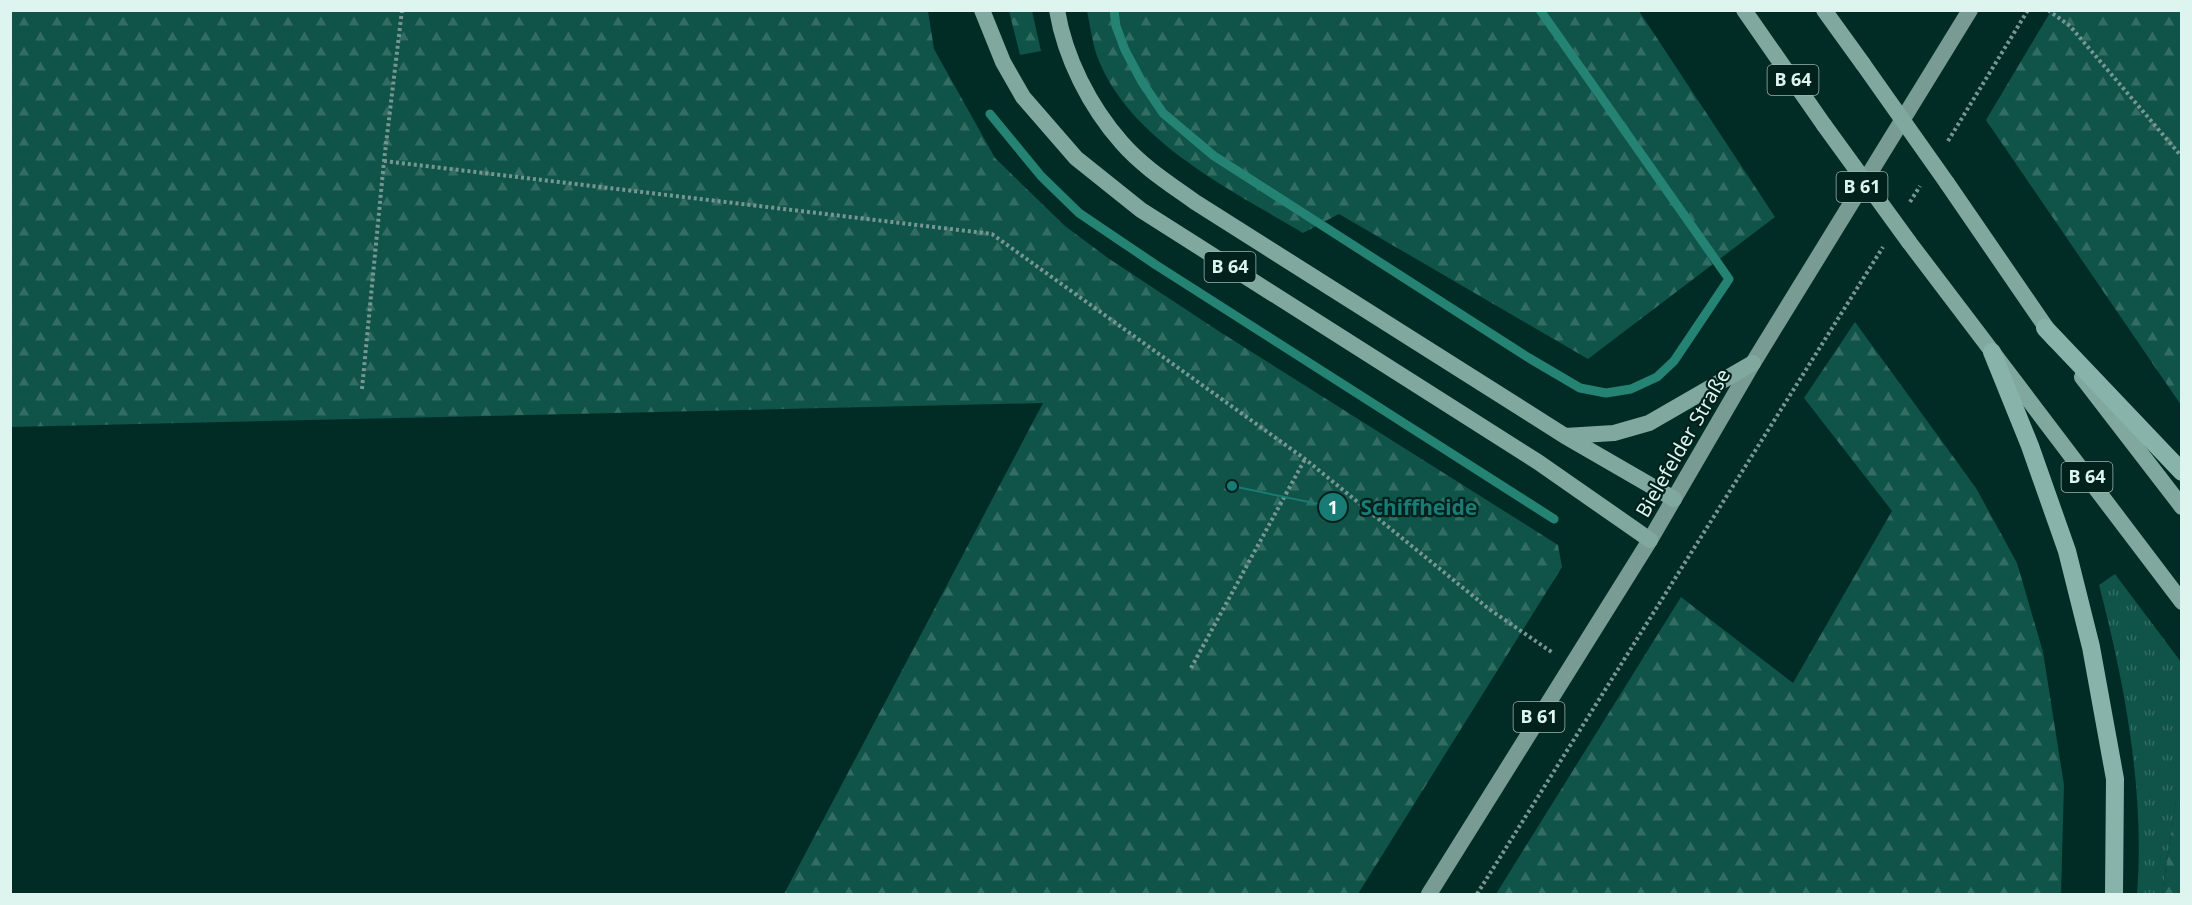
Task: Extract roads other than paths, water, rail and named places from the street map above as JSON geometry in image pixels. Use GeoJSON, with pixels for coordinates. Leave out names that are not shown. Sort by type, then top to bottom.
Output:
{"type":"FeatureCollection","features":[{"type":"Feature","properties":{"kind":"highway","name":"B 64"},"geometry":{"type":"LineString","coordinates":[[982,10],[1003,62],[1023,98],[1076,158],[1141,210],[1538,462],[1650,540]]}},
{"type":"Feature","properties":{"kind":"highway"},"geometry":{"type":"LineString","coordinates":[[1057,10],[1065,44],[1089,96],[1123,144],[1156,174],[1195,202],[1565,436],[1674,499]]}},
{"type":"Feature","properties":{"kind":"highway"},"geometry":{"type":"LineString","coordinates":[[1739,10],[1762,36]]}},
{"type":"Feature","properties":{"kind":"highway","name":"B 64"},"geometry":{"type":"LineString","coordinates":[[1744,10],[1824,126],[2181,602]]}},
{"type":"Feature","properties":{"kind":"highway","name":"B 64"},"geometry":{"type":"LineString","coordinates":[[1824,10],[1947,183],[2045,328],[2181,507]]}},
{"type":"Feature","properties":{"kind":"highway"},"geometry":{"type":"LineString","coordinates":[[2045,328],[2181,472]]}},
{"type":"Feature","properties":{"kind":"highway"},"geometry":{"type":"LineString","coordinates":[[1992,352],[2030,446],[2067,551],[2091,647],[2115,779],[2114,894]]}},
{"type":"Feature","properties":{"kind":"highway","name":"B 61"},"geometry":{"type":"LineString","coordinates":[[1565,436],[1614,433],[1649,423],[1753,363]]}},
{"type":"Feature","properties":{"kind":"main road","name":"Bielefelder Straße"},"geometry":{"type":"LineString","coordinates":[[1429,894],[1650,540],[1753,363],[1970,10]]}},
{"type":"Feature","properties":{"kind":"waterway"},"geometry":{"type":"LineString","coordinates":[[1114,10],[1116,26],[1125,50],[1142,82],[1163,113],[1214,156],[1529,358],[1580,388],[1606,393],[1631,389],[1657,377],[1674,361],[1729,279],[1540,10]]}},
{"type":"Feature","properties":{"kind":"waterway"},"geometry":{"type":"LineString","coordinates":[[990,114],[1041,176],[1079,213],[1156,265],[1554,519]]}},
{"type":"Feature","properties":{"kind":"place","name":"Schiffheide"},"geometry":{"type":"Point","coordinates":[1232,486]}}]}
